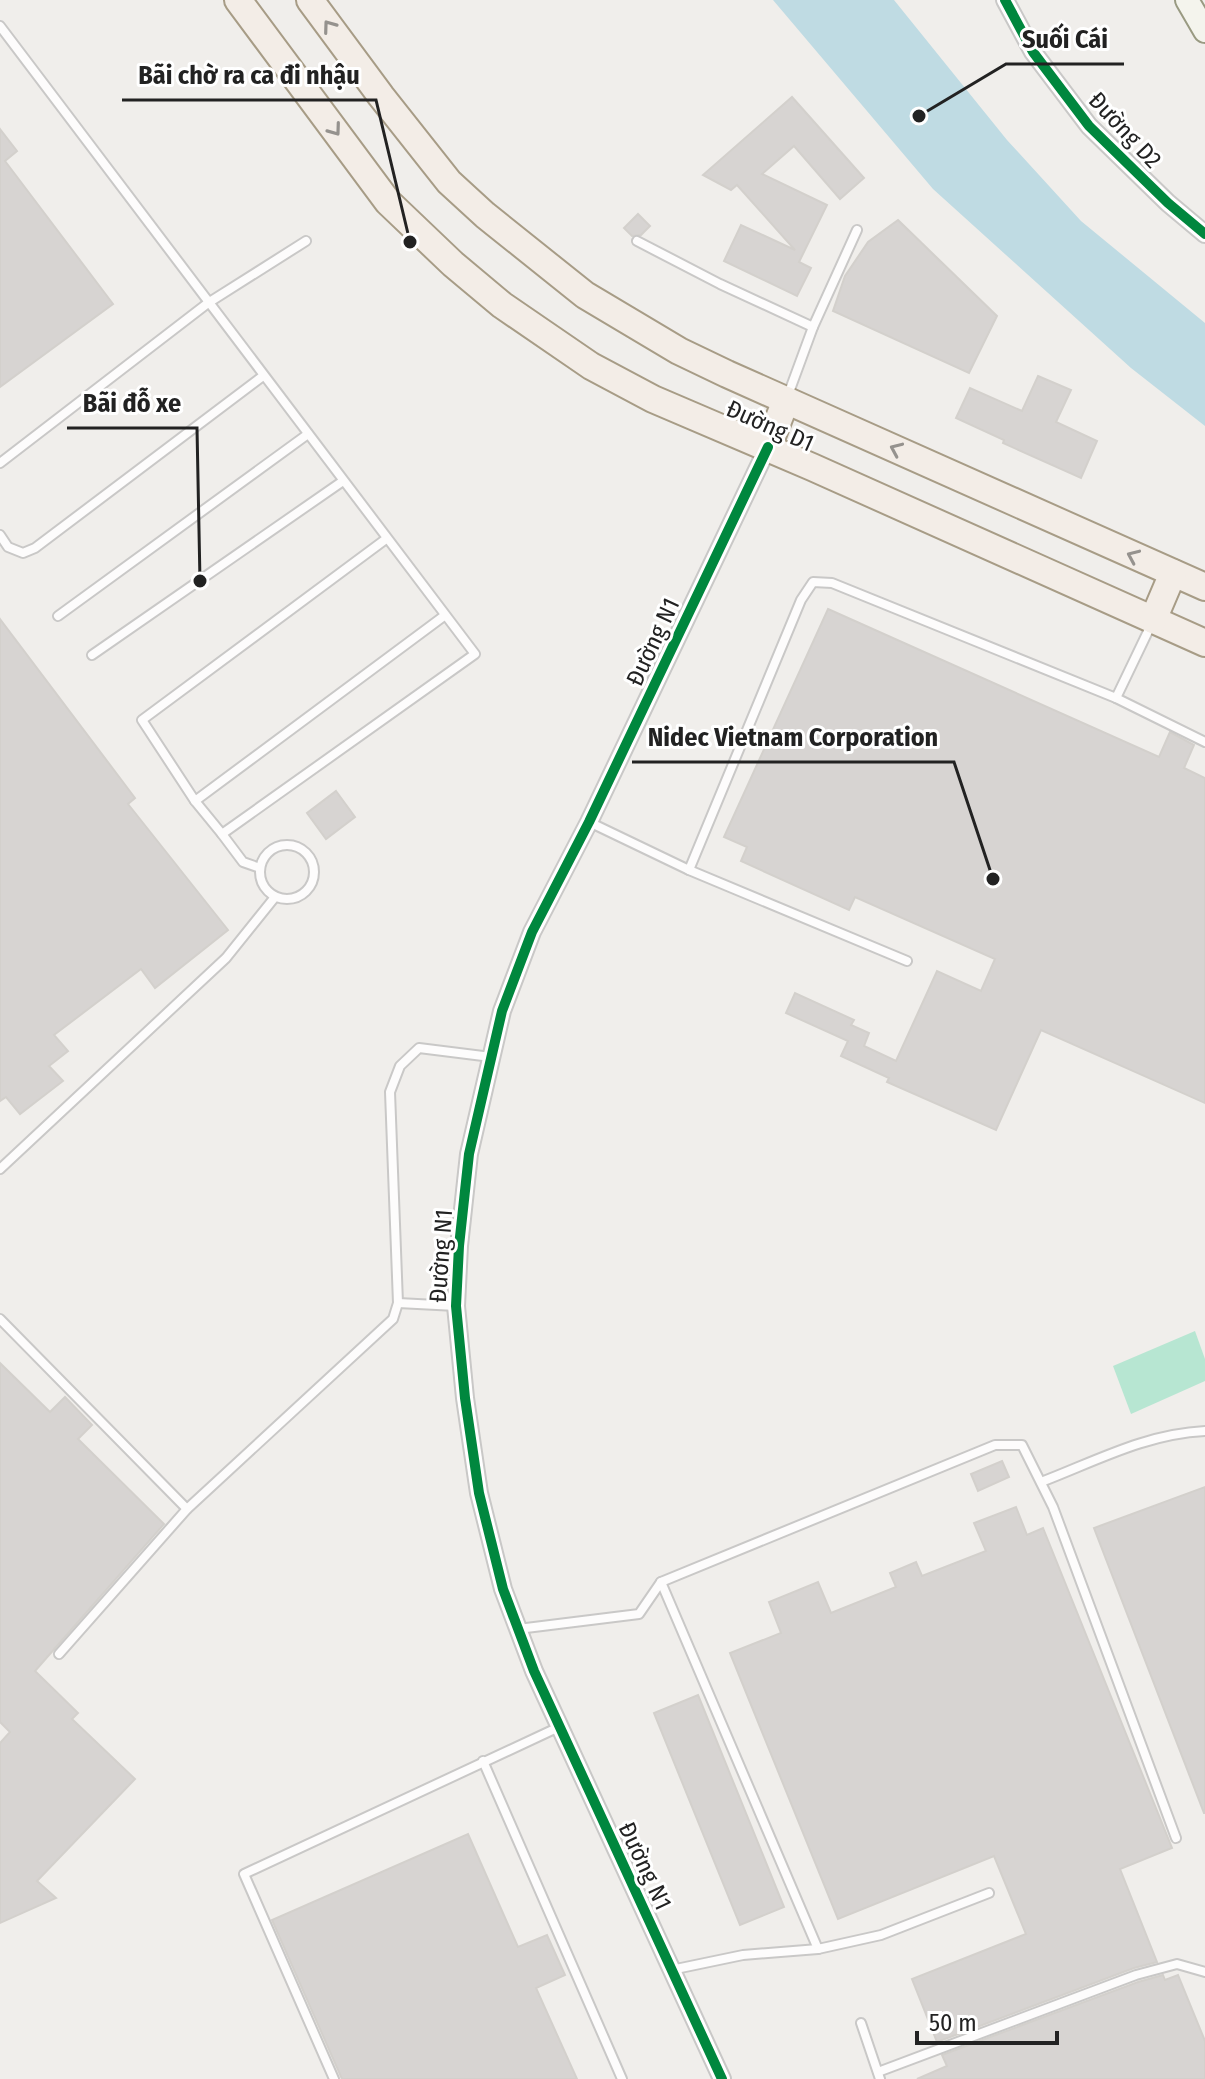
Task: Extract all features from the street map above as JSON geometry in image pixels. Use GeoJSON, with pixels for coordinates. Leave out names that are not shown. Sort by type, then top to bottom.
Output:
{"type":"FeatureCollection","features":[{"type":"Feature","properties":{"kind":"main road","name":"Đường D1"},"geometry":{"type":"LineString","coordinates":[[238,0],[388,202],[453,264],[502,305],[591,366],[653,399],[698,416],[1205,643]]}},
{"type":"Feature","properties":{"kind":"main road","name":"Đường D1"},"geometry":{"type":"LineString","coordinates":[[310,0],[449,182],[585,295],[679,351],[727,374],[1205,587]]}},
{"type":"Feature","properties":{"kind":"main road"},"geometry":{"type":"LineString","coordinates":[[768,447],[786,400]]}},
{"type":"Feature","properties":{"kind":"main road"},"geometry":{"type":"LineString","coordinates":[[1153,620],[1173,573]]}},
{"type":"Feature","properties":{"kind":"street","name":"Đường D2"},"geometry":{"type":"LineString","coordinates":[[1005,0],[1033,52],[1089,126],[1168,203],[1202,226]]}},
{"type":"Feature","properties":{"kind":"street"},"geometry":{"type":"LineString","coordinates":[[1195,5],[1205,31]]}},
{"type":"Feature","properties":{"kind":"street","name":"Đường N1"},"geometry":{"type":"LineString","coordinates":[[722,2079],[559,1727],[503,1589],[479,1493],[456,1306],[469,1154],[502,1011],[532,932],[589,822],[768,447]]}},
{"type":"Feature","properties":{"kind":"lane"},"geometry":{"type":"LineString","coordinates":[[0,26],[475,654],[222,834]]}},
{"type":"Feature","properties":{"kind":"lane"},"geometry":{"type":"LineString","coordinates":[[786,400],[813,327],[857,230]]}},
{"type":"Feature","properties":{"kind":"lane"},"geometry":{"type":"LineString","coordinates":[[0,463],[208,303],[306,241]]}},
{"type":"Feature","properties":{"kind":"lane"},"geometry":{"type":"LineString","coordinates":[[637,241],[813,327]]}},
{"type":"Feature","properties":{"kind":"lane"},"geometry":{"type":"LineString","coordinates":[[0,535],[8,547],[23,553],[35,548],[263,376]]}},
{"type":"Feature","properties":{"kind":"lane"},"geometry":{"type":"LineString","coordinates":[[58,616],[308,434]]}},
{"type":"Feature","properties":{"kind":"lane"},"geometry":{"type":"LineString","coordinates":[[92,655],[343,481]]}},
{"type":"Feature","properties":{"kind":"lane"},"geometry":{"type":"LineString","coordinates":[[260,868],[243,862],[195,801],[142,720],[386,539]]}},
{"type":"Feature","properties":{"kind":"lane"},"geometry":{"type":"LineString","coordinates":[[689,870],[801,600],[813,582],[832,583],[1116,698],[1205,742]]}},
{"type":"Feature","properties":{"kind":"lane"},"geometry":{"type":"LineString","coordinates":[[195,801],[444,616]]}},
{"type":"Feature","properties":{"kind":"lane"},"geometry":{"type":"LineString","coordinates":[[1116,698],[1153,620]]}},
{"type":"Feature","properties":{"kind":"lane"},"geometry":{"type":"LineString","coordinates":[[589,822],[689,870],[907,961]]}},
{"type":"Feature","properties":{"kind":"lane"},"geometry":{"type":"LineString","coordinates":[[282,845],[299,847],[312,859],[314,876],[307,891],[292,899],[275,897],[263,885],[260,868],[267,853],[282,845]]}},
{"type":"Feature","properties":{"kind":"lane"},"geometry":{"type":"LineString","coordinates":[[0,1169],[226,958],[275,897]]}},
{"type":"Feature","properties":{"kind":"lane"},"geometry":{"type":"LineString","coordinates":[[59,1654],[187,1509],[393,1319],[398,1303],[390,1092],[400,1066],[419,1048],[491,1057]]}},
{"type":"Feature","properties":{"kind":"lane"},"geometry":{"type":"LineString","coordinates":[[398,1303],[456,1306]]}},
{"type":"Feature","properties":{"kind":"lane"},"geometry":{"type":"LineString","coordinates":[[0,1319],[187,1509]]}},
{"type":"Feature","properties":{"kind":"lane"},"geometry":{"type":"LineString","coordinates":[[1041,1482],[1163,1435],[1205,1431]]}},
{"type":"Feature","properties":{"kind":"lane"},"geometry":{"type":"LineString","coordinates":[[518,1629],[639,1614],[661,1582],[995,1445],[1022,1445],[1053,1507],[1176,1838]]}},
{"type":"Feature","properties":{"kind":"lane"},"geometry":{"type":"LineString","coordinates":[[661,1582],[818,1949]]}},
{"type":"Feature","properties":{"kind":"lane"},"geometry":{"type":"LineString","coordinates":[[334,2079],[244,1874],[559,1727]]}},
{"type":"Feature","properties":{"kind":"lane"},"geometry":{"type":"LineString","coordinates":[[483,1761],[622,2079]]}},
{"type":"Feature","properties":{"kind":"lane"},"geometry":{"type":"LineString","coordinates":[[671,1970],[743,1955],[818,1949],[881,1935],[989,1893]]}},
{"type":"Feature","properties":{"kind":"lane"},"geometry":{"type":"LineString","coordinates":[[861,2023],[879,2075],[1136,1975],[1177,1964],[1205,1972]]}},
{"type":"Feature","properties":{"kind":"green space"},"geometry":{"type":"Polygon","coordinates":[[[1195,1331],[1205,1359],[1205,1381],[1131,1414],[1113,1366],[1195,1331]]]}},
{"type":"Feature","properties":{"kind":"water"},"geometry":{"type":"Polygon","coordinates":[[[773,0],[894,0],[1007,140],[1081,221],[1205,323],[1205,426],[1131,368],[933,189],[773,0]]]}},
{"type":"Feature","properties":{"kind":"building"},"geometry":{"type":"Polygon","coordinates":[[[792,97],[864,178],[840,199],[794,146],[762,174],[827,205],[799,262],[811,268],[797,296],[724,261],[741,225],[795,250],[737,185],[731,190],[703,175],[792,97]]]}},
{"type":"Feature","properties":{"kind":"building"},"geometry":{"type":"Polygon","coordinates":[[[0,129],[17,151],[5,161],[113,304],[0,387],[0,129]]]}},
{"type":"Feature","properties":{"kind":"building"},"geometry":{"type":"Polygon","coordinates":[[[638,214],[650,226],[641,235],[632,236],[624,228],[638,214]]]}},
{"type":"Feature","properties":{"kind":"building"},"geometry":{"type":"Polygon","coordinates":[[[898,220],[997,316],[969,373],[833,311],[845,276],[868,242],[898,220]]]}},
{"type":"Feature","properties":{"kind":"building"},"geometry":{"type":"Polygon","coordinates":[[[1038,376],[1071,390],[1056,422],[1097,441],[1081,478],[956,418],[970,388],[1022,411],[1038,376]]]}},
{"type":"Feature","properties":{"kind":"building"},"geometry":{"type":"Polygon","coordinates":[[[828,609],[1159,757],[1170,732],[1194,745],[1184,768],[1205,778],[1205,1103],[1041,1030],[996,1130],[887,1082],[889,1078],[841,1056],[848,1041],[786,1013],[795,993],[854,1020],[851,1025],[869,1033],[864,1046],[896,1061],[937,971],[981,991],[995,959],[855,897],[849,910],[741,861],[747,847],[724,837],[828,609]]]}},
{"type":"Feature","properties":{"kind":"building"},"geometry":{"type":"Polygon","coordinates":[[[0,619],[135,798],[128,804],[228,930],[155,988],[141,969],[54,1035],[68,1051],[49,1066],[63,1081],[20,1114],[6,1097],[0,1101],[0,619]]]}},
{"type":"Feature","properties":{"kind":"building"},"geometry":{"type":"Polygon","coordinates":[[[336,791],[355,817],[326,839],[307,813],[336,791]]]}},
{"type":"Feature","properties":{"kind":"building"},"geometry":{"type":"Polygon","coordinates":[[[0,1363],[50,1412],[65,1397],[92,1425],[78,1439],[164,1524],[35,1671],[78,1713],[72,1719],[135,1779],[37,1881],[56,1898],[0,1923],[0,1743],[10,1732],[0,1722],[0,1363]]]}},
{"type":"Feature","properties":{"kind":"building"},"geometry":{"type":"Polygon","coordinates":[[[1002,1461],[1009,1477],[978,1491],[971,1474],[1002,1461]]]}},
{"type":"Feature","properties":{"kind":"building"},"geometry":{"type":"Polygon","coordinates":[[[1205,1487],[1205,1813],[1204,1813],[1094,1528],[1205,1487]]]}},
{"type":"Feature","properties":{"kind":"building"},"geometry":{"type":"Polygon","coordinates":[[[1016,1507],[1027,1535],[1043,1528],[1172,1848],[1120,1869],[1157,1962],[937,2042],[912,1979],[1026,1934],[994,1856],[838,1919],[730,1653],[781,1633],[769,1602],[818,1582],[831,1613],[896,1587],[890,1573],[916,1562],[922,1576],[986,1551],[974,1523],[1016,1507]]]}},
{"type":"Feature","properties":{"kind":"building"},"geometry":{"type":"Polygon","coordinates":[[[698,1695],[784,1907],[740,1925],[654,1713],[698,1695]]]}},
{"type":"Feature","properties":{"kind":"building"},"geometry":{"type":"Polygon","coordinates":[[[468,1834],[518,1947],[547,1935],[565,1975],[536,1988],[577,2079],[342,2079],[272,1920],[468,1834]]]}},
{"type":"Feature","properties":{"kind":"building"},"geometry":{"type":"Polygon","coordinates":[[[1163,1975],[1165,1980],[1178,1975],[1205,2041],[1205,2079],[917,2079],[947,2066],[942,2055],[1163,1975]]]}},
{"type":"Feature","properties":{"kind":"cycle path"},"geometry":{"type":"LineString","coordinates":[[1005,0],[1033,52],[1089,126],[1168,203],[1205,234]]}},
{"type":"Feature","properties":{"kind":"cycle path"},"geometry":{"type":"LineString","coordinates":[[722,2079],[534,1671],[503,1589],[479,1493],[456,1306],[469,1154],[502,1011],[532,932],[589,822],[768,447]]}},
{"type":"Feature","properties":{"kind":"place","name":"Suối Cái"},"geometry":{"type":"Point","coordinates":[919,116]}},
{"type":"Feature","properties":{"kind":"place","name":"Bãi chờ ra ca đi nhậu"},"geometry":{"type":"Point","coordinates":[410,242]}},
{"type":"Feature","properties":{"kind":"place","name":"Bãi đỗ xe"},"geometry":{"type":"Point","coordinates":[200,581]}},
{"type":"Feature","properties":{"kind":"place","name":"Nidec Vietnam Corporation"},"geometry":{"type":"Point","coordinates":[993,879]}}]}
